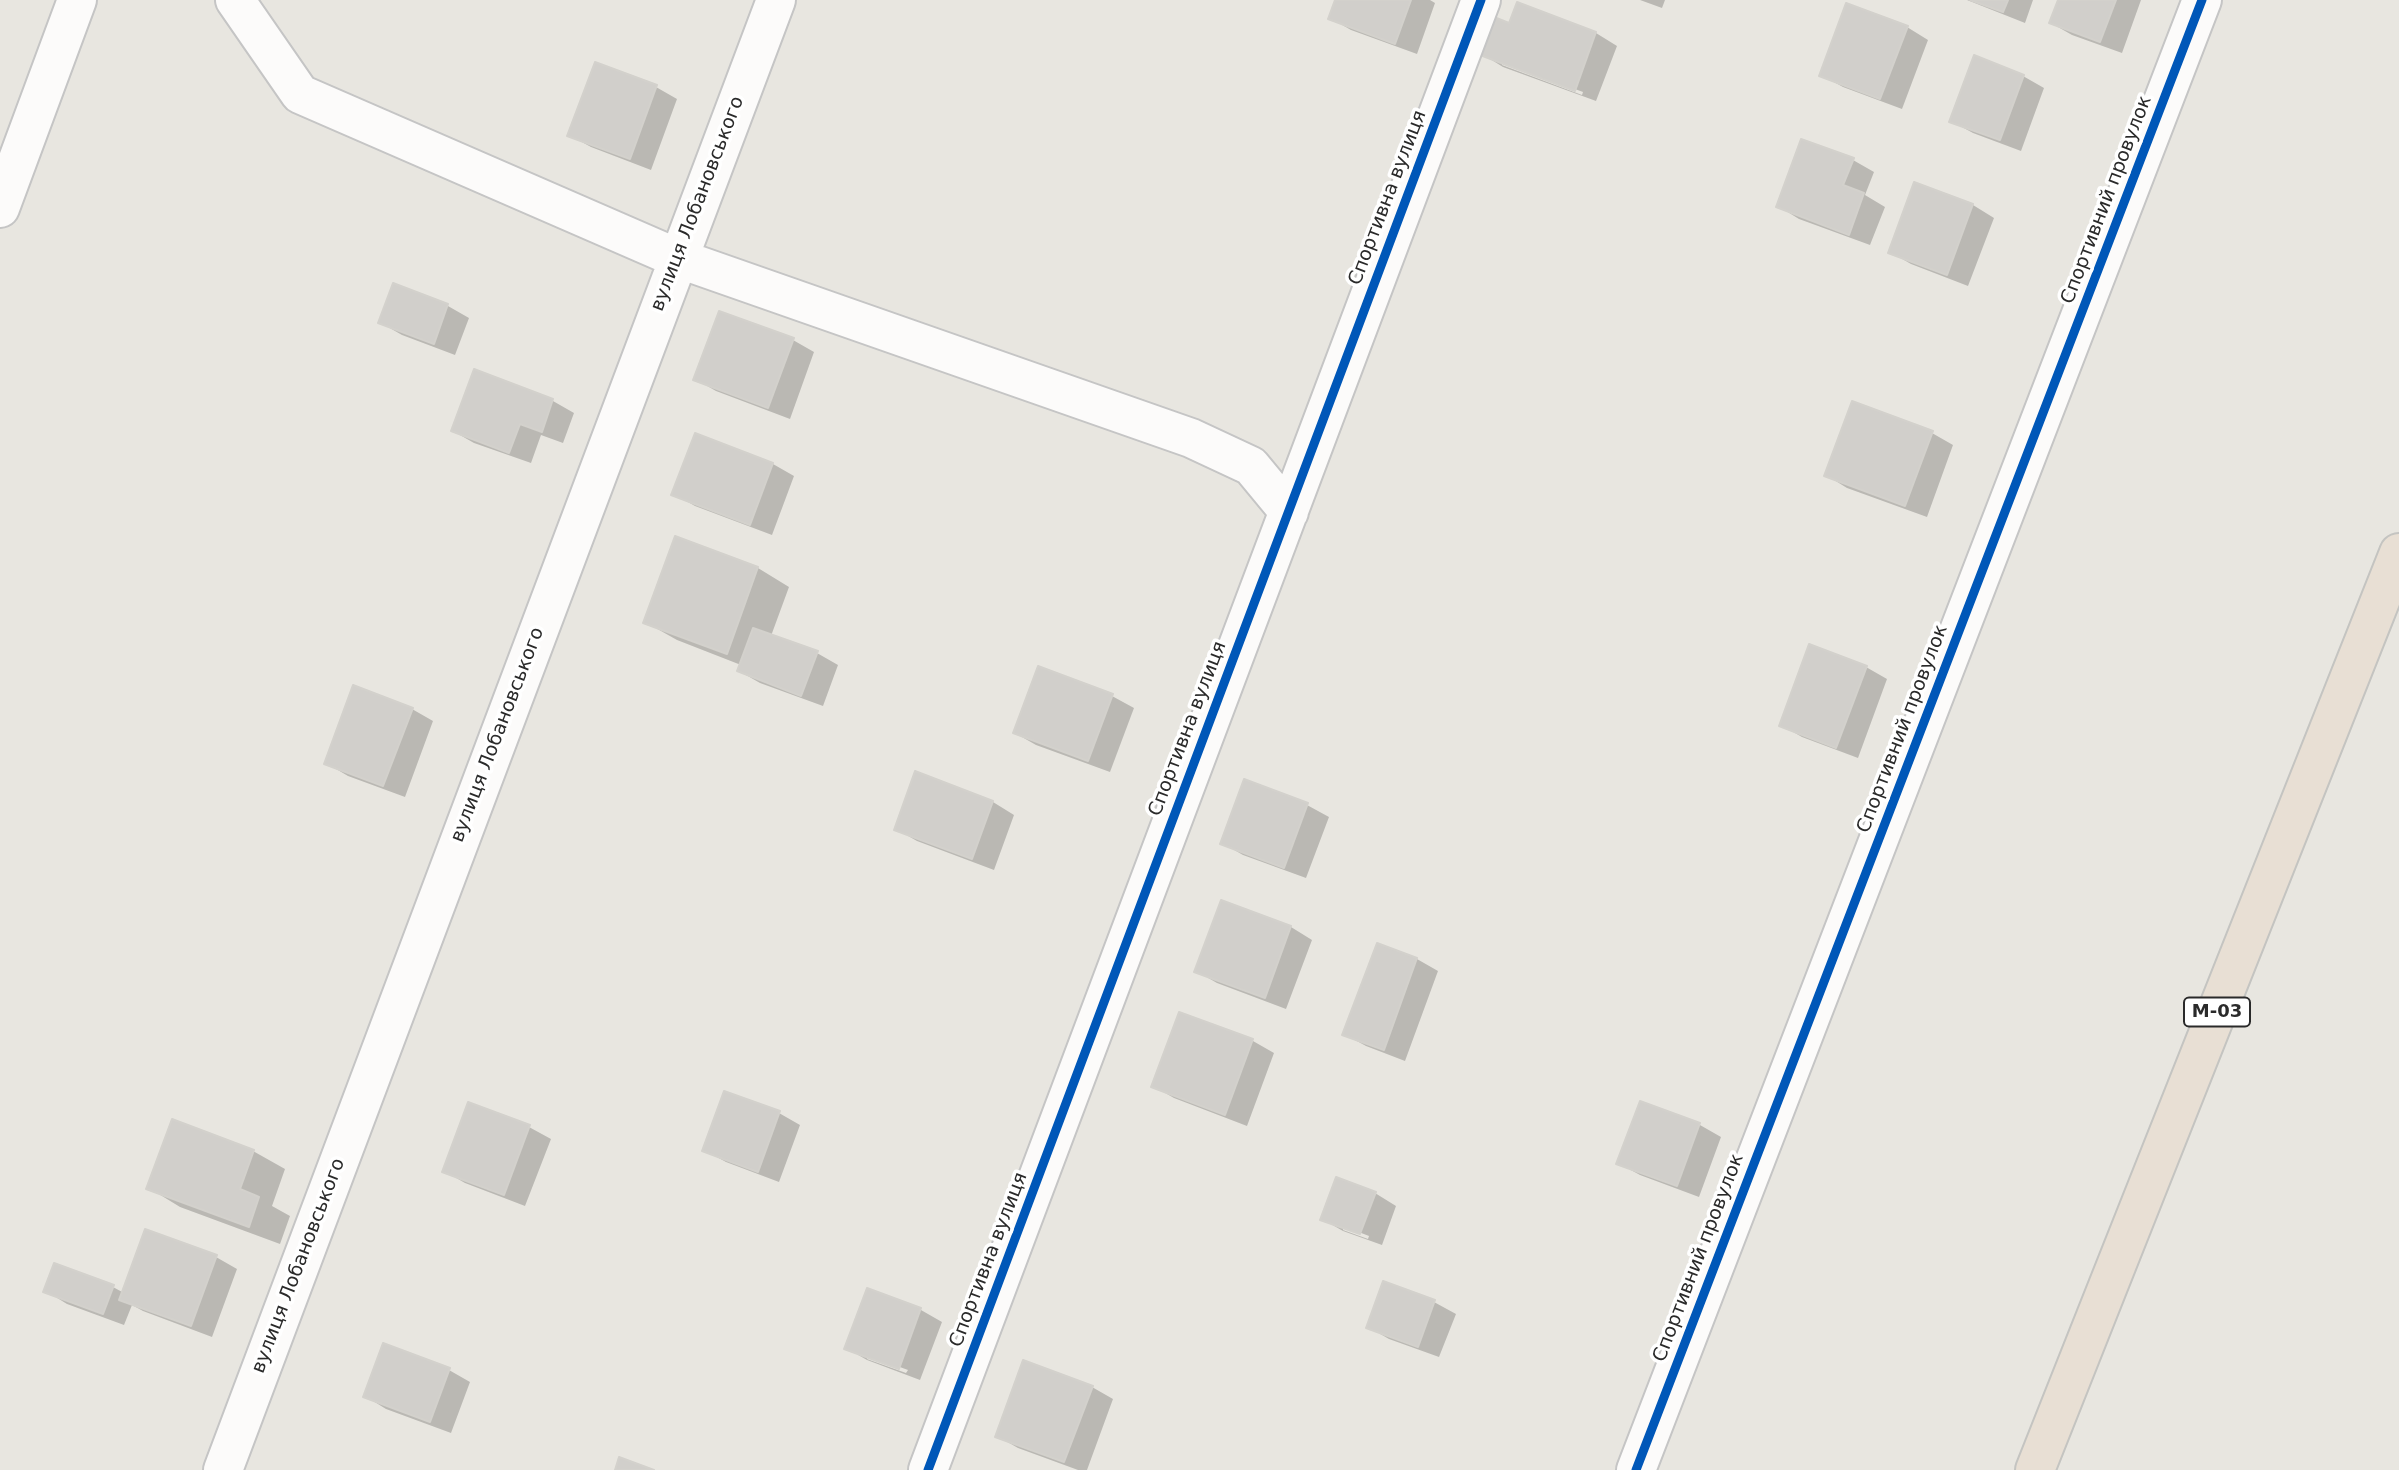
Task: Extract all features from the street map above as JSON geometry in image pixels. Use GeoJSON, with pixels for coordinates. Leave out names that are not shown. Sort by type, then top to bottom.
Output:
{"type":"FeatureCollection","features":[{"type":"Feature","properties":{"kind":"highway","name":"М-03"},"geometry":{"type":"LineString","coordinates":[[2035,1470],[2399,553]]}},
{"type":"Feature","properties":{"kind":"street"},"geometry":{"type":"LineString","coordinates":[[0,208],[78,0]]}},
{"type":"Feature","properties":{"kind":"street"},"geometry":{"type":"LineString","coordinates":[[234,0],[300,94],[677,258],[1191,438],[1251,466],[1289,512]]}},
{"type":"Feature","properties":{"kind":"street","name":"вулиця Лобановського"},"geometry":{"type":"LineString","coordinates":[[223,1470],[776,0]]}},
{"type":"Feature","properties":{"kind":"street","name":"Спортивна вулиця"},"geometry":{"type":"LineString","coordinates":[[928,1470],[1481,0]]}},
{"type":"Feature","properties":{"kind":"street","name":"Спортивний провулок"},"geometry":{"type":"LineString","coordinates":[[1636,1470],[2203,0]]}},
{"type":"Feature","properties":{"kind":"building"},"geometry":{"type":"Polygon","coordinates":[[[1335,0],[1411,0],[1395,44],[1328,19],[1335,0]]]}},
{"type":"Feature","properties":{"kind":"building"},"geometry":{"type":"Polygon","coordinates":[[[1970,0],[2008,0],[2003,12],[1970,0]]]}},
{"type":"Feature","properties":{"kind":"building"},"geometry":{"type":"Polygon","coordinates":[[[2058,0],[2116,0],[2100,42],[2049,23],[2058,0]]]}},
{"type":"Feature","properties":{"kind":"building"},"geometry":{"type":"Polygon","coordinates":[[[1517,2],[1596,32],[1575,91],[1480,55],[1494,17],[1509,23],[1517,2]]]}},
{"type":"Feature","properties":{"kind":"building"},"geometry":{"type":"Polygon","coordinates":[[[1846,3],[1908,26],[1880,99],[1819,76],[1846,3]]]}},
{"type":"Feature","properties":{"kind":"building"},"geometry":{"type":"Polygon","coordinates":[[[1974,55],[2024,75],[2000,140],[1949,122],[1974,55]]]}},
{"type":"Feature","properties":{"kind":"building"},"geometry":{"type":"Polygon","coordinates":[[[595,62],[657,85],[630,159],[567,136],[595,62]]]}},
{"type":"Feature","properties":{"kind":"building"},"geometry":{"type":"Polygon","coordinates":[[[1801,139],[1854,158],[1843,185],[1864,193],[1849,235],[1776,207],[1801,139]]]}},
{"type":"Feature","properties":{"kind":"building"},"geometry":{"type":"Polygon","coordinates":[[[1914,182],[1973,204],[1947,275],[1888,253],[1914,182]]]}},
{"type":"Feature","properties":{"kind":"building"},"geometry":{"type":"Polygon","coordinates":[[[393,283],[448,304],[434,344],[378,323],[393,283]]]}},
{"type":"Feature","properties":{"kind":"building"},"geometry":{"type":"Polygon","coordinates":[[[719,311],[794,338],[768,408],[693,380],[719,311]]]}},
{"type":"Feature","properties":{"kind":"building"},"geometry":{"type":"Polygon","coordinates":[[[474,369],[553,399],[542,432],[520,424],[509,453],[451,431],[474,369]]]}},
{"type":"Feature","properties":{"kind":"building"},"geometry":{"type":"Polygon","coordinates":[[[1852,401],[1933,431],[1905,506],[1824,476],[1852,401]]]}},
{"type":"Feature","properties":{"kind":"building"},"geometry":{"type":"Polygon","coordinates":[[[695,433],[773,463],[750,525],[671,495],[695,433]]]}},
{"type":"Feature","properties":{"kind":"building"},"geometry":{"type":"Polygon","coordinates":[[[675,536],[758,567],[727,654],[643,623],[675,536]]]}},
{"type":"Feature","properties":{"kind":"building"},"geometry":{"type":"Polygon","coordinates":[[[753,628],[818,651],[801,696],[737,671],[753,628]]]}},
{"type":"Feature","properties":{"kind":"building"},"geometry":{"type":"Polygon","coordinates":[[[1809,644],[1867,666],[1836,748],[1779,726],[1809,644]]]}},
{"type":"Feature","properties":{"kind":"building"},"geometry":{"type":"Polygon","coordinates":[[[1038,666],[1113,694],[1088,761],[1013,733],[1038,666]]]}},
{"type":"Feature","properties":{"kind":"building"},"geometry":{"type":"Polygon","coordinates":[[[353,685],[413,708],[383,786],[324,764],[353,685]]]}},
{"type":"Feature","properties":{"kind":"building"},"geometry":{"type":"Polygon","coordinates":[[[915,771],[993,801],[972,859],[894,830],[915,771]]]}},
{"type":"Feature","properties":{"kind":"building"},"geometry":{"type":"Polygon","coordinates":[[[1244,779],[1308,803],[1284,868],[1220,844],[1244,779]]]}},
{"type":"Feature","properties":{"kind":"building"},"geometry":{"type":"Polygon","coordinates":[[[1221,900],[1291,926],[1265,998],[1194,972],[1221,900]]]}},
{"type":"Feature","properties":{"kind":"building"},"geometry":{"type":"Polygon","coordinates":[[[1377,943],[1417,958],[1384,1050],[1342,1035],[1377,943]]]}},
{"type":"Feature","properties":{"kind":"building"},"geometry":{"type":"Polygon","coordinates":[[[1179,1012],[1253,1039],[1225,1115],[1151,1087],[1179,1012]]]}},
{"type":"Feature","properties":{"kind":"building"},"geometry":{"type":"Polygon","coordinates":[[[724,1091],[780,1111],[758,1172],[702,1151],[724,1091]]]}},
{"type":"Feature","properties":{"kind":"building"},"geometry":{"type":"Polygon","coordinates":[[[1640,1101],[1700,1123],[1677,1186],[1616,1164],[1640,1101]]]}},
{"type":"Feature","properties":{"kind":"building"},"geometry":{"type":"Polygon","coordinates":[[[468,1102],[530,1125],[504,1195],[442,1172],[468,1102]]]}},
{"type":"Feature","properties":{"kind":"building"},"geometry":{"type":"Polygon","coordinates":[[[172,1119],[254,1150],[240,1189],[259,1197],[249,1227],[146,1189],[172,1119]]]}},
{"type":"Feature","properties":{"kind":"building"},"geometry":{"type":"Polygon","coordinates":[[[1336,1177],[1376,1192],[1360,1234],[1320,1220],[1336,1177]]]}},
{"type":"Feature","properties":{"kind":"building"},"geometry":{"type":"Polygon","coordinates":[[[145,1229],[217,1255],[191,1326],[119,1300],[145,1229]]]}},
{"type":"Feature","properties":{"kind":"building"},"geometry":{"type":"Polygon","coordinates":[[[54,1263],[114,1285],[103,1314],[43,1292],[54,1263]]]}},
{"type":"Feature","properties":{"kind":"building"},"geometry":{"type":"Polygon","coordinates":[[[1383,1281],[1435,1300],[1418,1347],[1366,1328],[1383,1281]]]}},
{"type":"Feature","properties":{"kind":"building"},"geometry":{"type":"Polygon","coordinates":[[[867,1288],[921,1308],[899,1369],[844,1349],[867,1288]]]}},
{"type":"Feature","properties":{"kind":"building"},"geometry":{"type":"Polygon","coordinates":[[[383,1343],[450,1368],[430,1422],[363,1397],[383,1343]]]}},
{"type":"Feature","properties":{"kind":"building"},"geometry":{"type":"Polygon","coordinates":[[[1023,1360],[1093,1386],[1064,1462],[995,1437],[1023,1360]]]}},
{"type":"Feature","properties":{"kind":"building"},"geometry":{"type":"Polygon","coordinates":[[[619,1457],[654,1470],[615,1470],[619,1457]]]}},
{"type":"Feature","properties":{"kind":"cycle path"},"geometry":{"type":"LineString","coordinates":[[928,1470],[1481,0]]}},
{"type":"Feature","properties":{"kind":"cycle path"},"geometry":{"type":"LineString","coordinates":[[1636,1470],[2202,0]]}}]}
